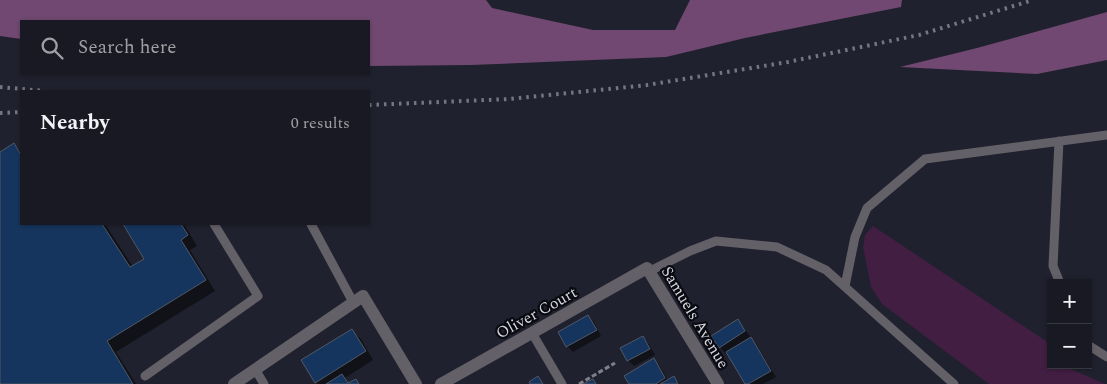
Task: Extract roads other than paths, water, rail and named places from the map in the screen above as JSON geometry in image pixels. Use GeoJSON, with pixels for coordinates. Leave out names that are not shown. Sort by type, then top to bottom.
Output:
{"type":"FeatureCollection","features":[{"type":"Feature","properties":{"kind":"street","name":"Oliver Court"},"geometry":{"type":"LineString","coordinates":[[442,384],[648,269]]}},
{"type":"Feature","properties":{"kind":"street","name":"Samuels Avenue"},"geometry":{"type":"LineString","coordinates":[[648,269],[718,384]]}},
{"type":"Feature","properties":{"kind":"street"},"geometry":{"type":"LineString","coordinates":[[234,384],[358,299],[416,384]]}},
{"type":"Feature","properties":{"kind":"lane"},"geometry":{"type":"LineString","coordinates":[[845,286],[854,237],[867,208],[925,160],[1107,135]]}},
{"type":"Feature","properties":{"kind":"lane"},"geometry":{"type":"LineString","coordinates":[[1058,279],[1053,266],[1060,141]]}},
{"type":"Feature","properties":{"kind":"lane"},"geometry":{"type":"LineString","coordinates":[[145,376],[258,296],[215,225]]}},
{"type":"Feature","properties":{"kind":"lane"},"geometry":{"type":"LineString","coordinates":[[313,225],[358,299]]}},
{"type":"Feature","properties":{"kind":"lane"},"geometry":{"type":"LineString","coordinates":[[648,269],[716,241],[777,247],[826,270],[954,384]]}},
{"type":"Feature","properties":{"kind":"lane"},"geometry":{"type":"LineString","coordinates":[[532,333],[562,384]]}},
{"type":"Feature","properties":{"kind":"lane"},"geometry":{"type":"LineString","coordinates":[[1092,348],[1107,357]]}},
{"type":"Feature","properties":{"kind":"lane"},"geometry":{"type":"LineString","coordinates":[[256,369],[264,384]]}},
{"type":"Feature","properties":{"kind":"railway"},"geometry":{"type":"LineString","coordinates":[[370,105],[510,99],[647,85],[788,62],[919,35],[1033,0]]}},
{"type":"Feature","properties":{"kind":"railway"},"geometry":{"type":"LineString","coordinates":[[0,87],[34,90]]}},
{"type":"Feature","properties":{"kind":"railway"},"geometry":{"type":"LineString","coordinates":[[0,113],[20,112]]}}]}
